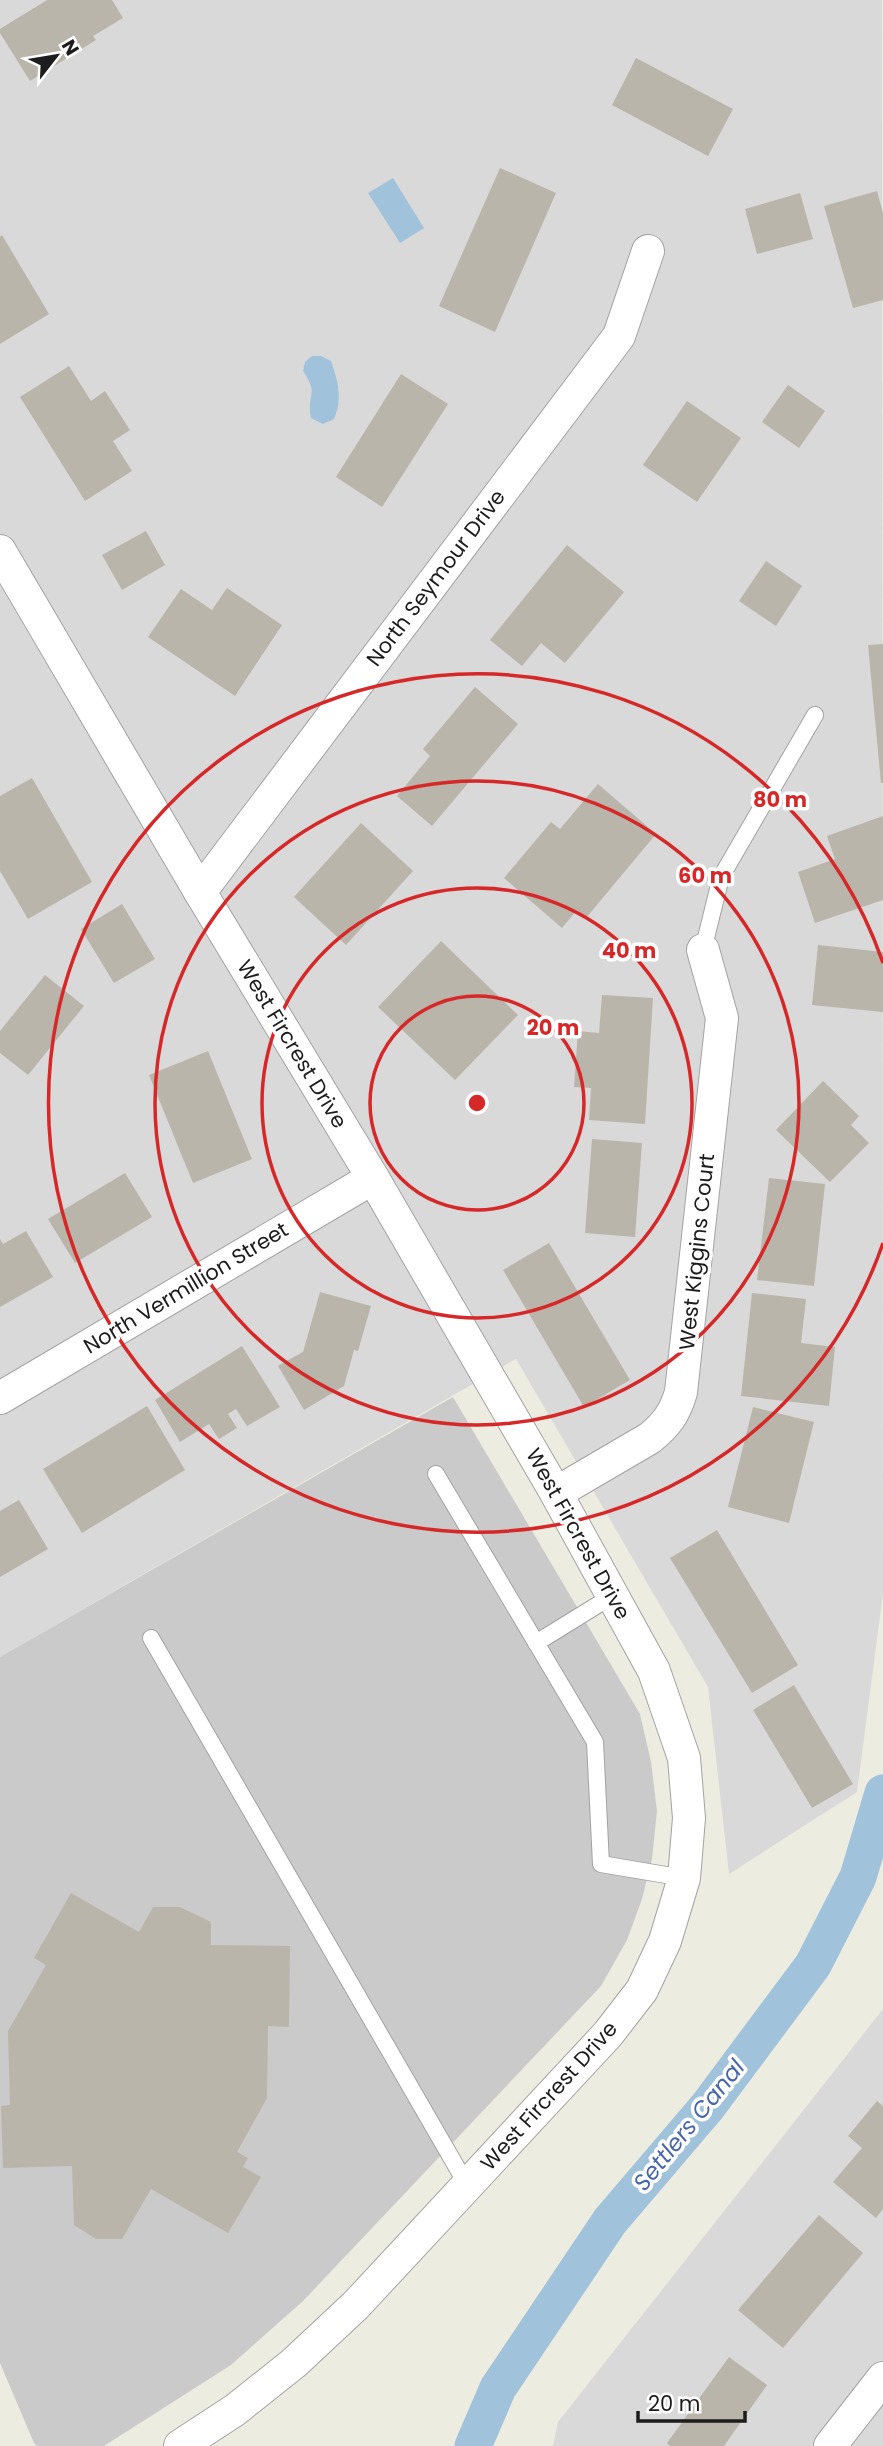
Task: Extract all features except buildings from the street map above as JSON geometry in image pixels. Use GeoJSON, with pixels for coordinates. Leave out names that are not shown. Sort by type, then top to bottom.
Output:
{"type":"FeatureCollection","features":[{"type":"Feature","properties":{"kind":"street","name":"North Seymour Drive"},"geometry":{"type":"LineString","coordinates":[[200,892],[619,336],[648,251]]}},
{"type":"Feature","properties":{"kind":"street","name":"West Fircrest Drive"},"geometry":{"type":"LineString","coordinates":[[0,551],[200,892],[373,1178],[556,1493],[654,1671],[684,1758],[689,1818],[684,1878],[665,1941],[642,1990],[608,2034],[356,2305],[295,2363],[235,2410],[180,2446]]}},
{"type":"Feature","properties":{"kind":"street","name":"West Kiggins Court"},"geometry":{"type":"LineString","coordinates":[[556,1493],[664,1427],[675,1412],[681,1392],[722,1018],[703,950]]}},
{"type":"Feature","properties":{"kind":"street","name":"North Vermillion Street"},"geometry":{"type":"LineString","coordinates":[[0,1398],[373,1178]]}},
{"type":"Feature","properties":{"kind":"street"},"geometry":{"type":"LineString","coordinates":[[830,2446],[883,2378]]}},
{"type":"Feature","properties":{"kind":"lane"},"geometry":{"type":"LineString","coordinates":[[703,950],[721,877],[816,715]]}},
{"type":"Feature","properties":{"kind":"lane"},"geometry":{"type":"LineString","coordinates":[[436,1474],[595,1742],[601,1864],[684,1878]]}},
{"type":"Feature","properties":{"kind":"lane"},"geometry":{"type":"LineString","coordinates":[[536,1643],[612,1597]]}},
{"type":"Feature","properties":{"kind":"lane"},"geometry":{"type":"LineString","coordinates":[[151,1638],[467,2185]]}},
{"type":"Feature","properties":{"kind":"shaded area"},"geometry":{"type":"Polygon","coordinates":[[[0,0],[882,0],[883,1593],[857,1792],[729,1874],[708,1687],[516,1359],[0,1657],[0,0]]]}},
{"type":"Feature","properties":{"kind":"shaded area"},"geometry":{"type":"Polygon","coordinates":[[[453,1397],[640,1714],[651,1762],[657,1811],[652,1859],[642,1899],[627,1940],[601,1986],[303,2301],[231,2365],[104,2446],[37,2446],[0,2363],[0,1657],[453,1397]]]}},
{"type":"Feature","properties":{"kind":"shaded area"},"geometry":{"type":"Polygon","coordinates":[[[883,2009],[883,2446],[553,2446],[558,2422],[883,2009]]]}},
{"type":"Feature","properties":{"kind":"water"},"geometry":{"type":"Polygon","coordinates":[[[393,178],[424,228],[400,243],[368,193],[393,178]]]}},
{"type":"Feature","properties":{"kind":"water"},"geometry":{"type":"Polygon","coordinates":[[[312,356],[321,356],[331,361],[337,383],[337,412],[334,419],[323,424],[311,418],[312,390],[303,371],[305,362],[312,356]]]}},
{"type":"Feature","properties":{"kind":"waterway","name":"Settlers Canal"},"geometry":{"type":"LineString","coordinates":[[473,2446],[498,2388],[610,2221],[708,2106],[813,1965],[858,1877],[883,1793]]}}]}
